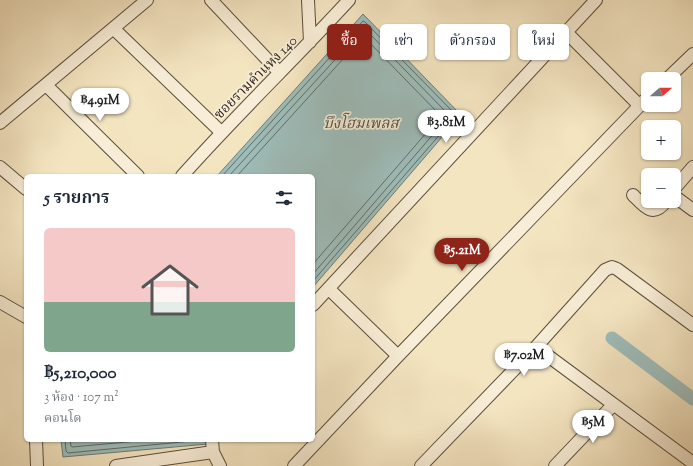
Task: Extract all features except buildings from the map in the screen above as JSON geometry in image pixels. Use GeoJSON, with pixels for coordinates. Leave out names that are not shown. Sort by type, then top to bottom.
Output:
{"type":"FeatureCollection","features":[{"type":"Feature","properties":{"kind":"street"},"geometry":{"type":"LineString","coordinates":[[0,123],[147,0]]}},
{"type":"Feature","properties":{"kind":"street"},"geometry":{"type":"LineString","coordinates":[[211,0],[279,72]]}},
{"type":"Feature","properties":{"kind":"street"},"geometry":{"type":"LineString","coordinates":[[308,0],[310,42]]}},
{"type":"Feature","properties":{"kind":"street","name":"ซอยรามคำแหง 140"},"geometry":{"type":"LineString","coordinates":[[184,174],[221,132],[310,42],[349,0]]}},
{"type":"Feature","properties":{"kind":"street"},"geometry":{"type":"LineString","coordinates":[[569,29],[596,0]]}},
{"type":"Feature","properties":{"kind":"street"},"geometry":{"type":"LineString","coordinates":[[114,29],[221,132]]}},
{"type":"Feature","properties":{"kind":"street"},"geometry":{"type":"LineString","coordinates":[[569,35],[641,98]]}},
{"type":"Feature","properties":{"kind":"street"},"geometry":{"type":"LineString","coordinates":[[674,72],[693,54]]}},
{"type":"Feature","properties":{"kind":"street"},"geometry":{"type":"LineString","coordinates":[[315,303],[540,60]]}},
{"type":"Feature","properties":{"kind":"street"},"geometry":{"type":"LineString","coordinates":[[46,85],[136,174]]}},
{"type":"Feature","properties":{"kind":"street"},"geometry":{"type":"LineString","coordinates":[[294,466],[641,104]]}},
{"type":"Feature","properties":{"kind":"street"},"geometry":{"type":"LineString","coordinates":[[0,167],[24,187]]}},
{"type":"Feature","properties":{"kind":"street"},"geometry":{"type":"LineString","coordinates":[[681,181],[693,167]]}},
{"type":"Feature","properties":{"kind":"street"},"geometry":{"type":"LineString","coordinates":[[633,195],[641,203]]}},
{"type":"Feature","properties":{"kind":"street"},"geometry":{"type":"LineString","coordinates":[[681,201],[693,210]]}},
{"type":"Feature","properties":{"kind":"street"},"geometry":{"type":"LineString","coordinates":[[646,208],[654,210],[659,208]]}},
{"type":"Feature","properties":{"kind":"street"},"geometry":{"type":"LineString","coordinates":[[421,466],[536,347],[605,270],[612,267],[617,269],[693,325]]}},
{"type":"Feature","properties":{"kind":"street"},"geometry":{"type":"LineString","coordinates":[[329,289],[398,356]]}},
{"type":"Feature","properties":{"kind":"street"},"geometry":{"type":"LineString","coordinates":[[0,302],[24,316]]}},
{"type":"Feature","properties":{"kind":"street"},"geometry":{"type":"LineString","coordinates":[[536,347],[613,405],[686,463]]}},
{"type":"Feature","properties":{"kind":"street"},"geometry":{"type":"LineString","coordinates":[[555,466],[613,405]]}},
{"type":"Feature","properties":{"kind":"street"},"geometry":{"type":"LineString","coordinates":[[36,442],[36,466]]}},
{"type":"Feature","properties":{"kind":"street"},"geometry":{"type":"LineString","coordinates":[[116,466],[130,465],[212,446],[220,466]]}},
{"type":"Feature","properties":{"kind":"water","name":"บึงโฮมเพลส"},"geometry":{"type":"Polygon","coordinates":[[[363,14],[380,32],[380,60],[408,60],[461,115],[315,285],[315,174],[219,174],[327,54],[327,60],[372,60],[372,24],[354,24],[363,14]]]}},
{"type":"Feature","properties":{"kind":"water"},"geometry":{"type":"Polygon","coordinates":[[[61,442],[208,442],[208,444],[63,457],[61,442]]]}},
{"type":"Feature","properties":{"kind":"waterway"},"geometry":{"type":"LineString","coordinates":[[612,338],[693,399]]}}]}
